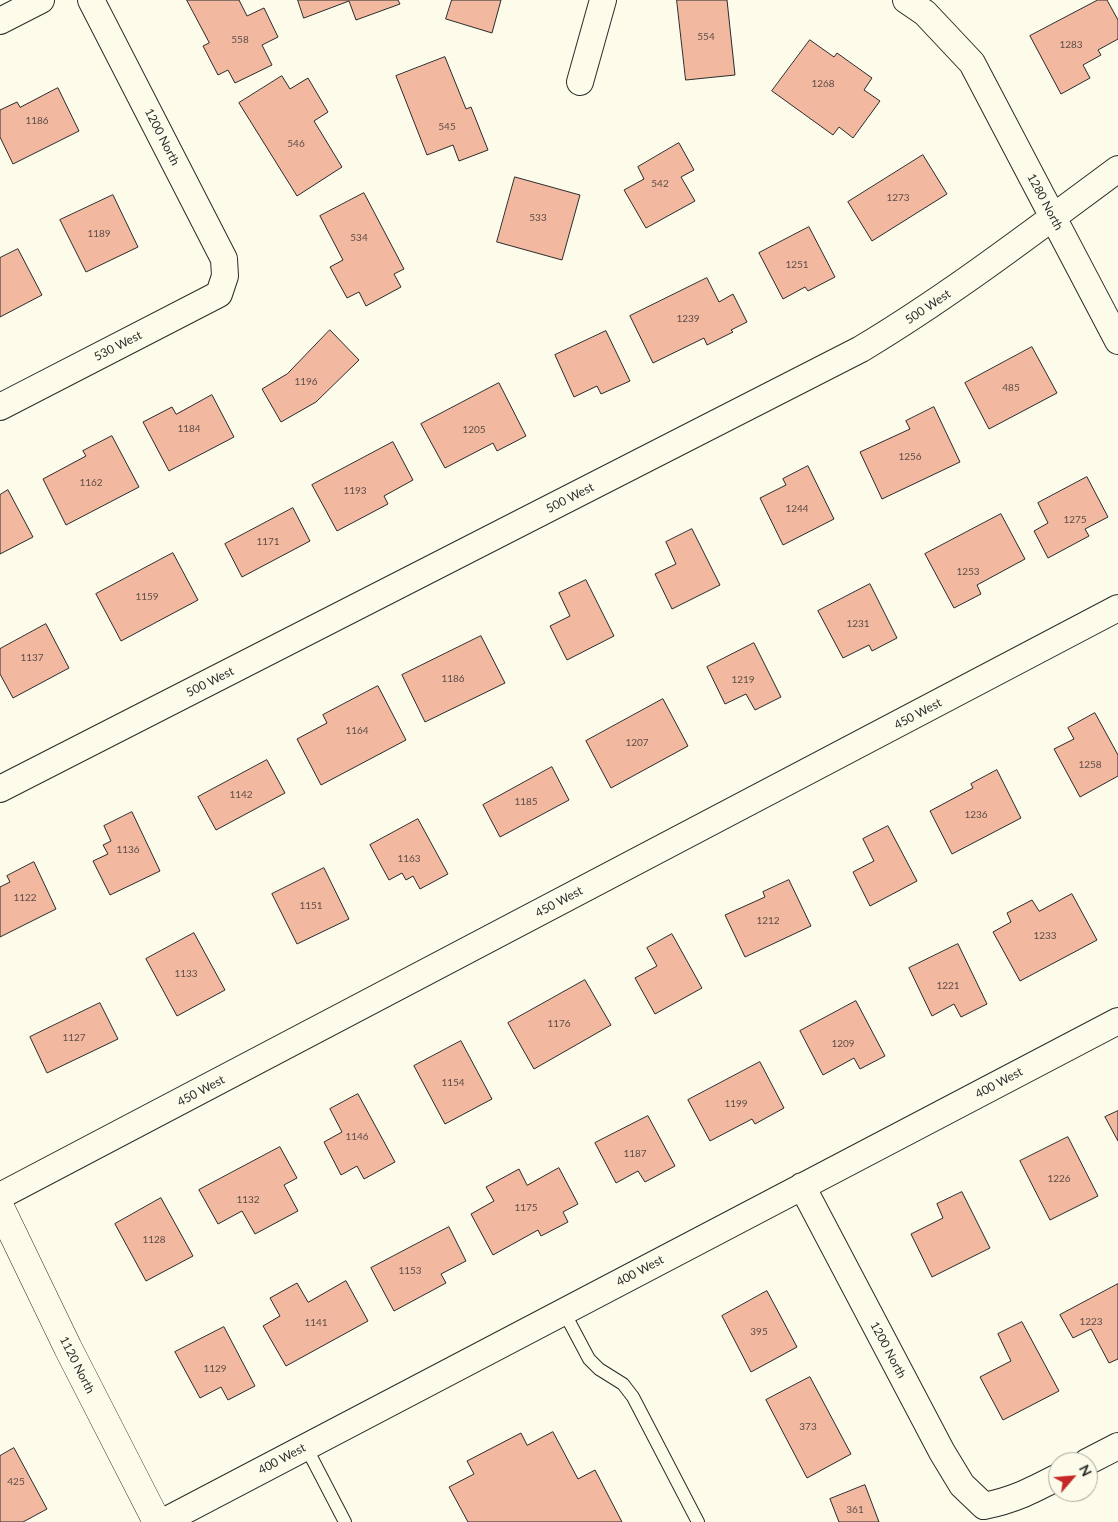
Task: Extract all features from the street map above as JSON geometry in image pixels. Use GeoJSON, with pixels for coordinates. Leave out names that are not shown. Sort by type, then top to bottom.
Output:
{"type":"FeatureCollection","features":[{"type":"Feature","properties":{"kind":"street"},"geometry":{"type":"LineString","coordinates":[[0,21],[41,0]]}},
{"type":"Feature","properties":{"kind":"street","name":"1200 North"},"geometry":{"type":"LineString","coordinates":[[91,0],[224,259],[225,276]]}},
{"type":"Feature","properties":{"kind":"street"},"geometry":{"type":"LineString","coordinates":[[580,82],[603,0]]}},
{"type":"Feature","properties":{"kind":"street","name":"1280 North"},"geometry":{"type":"LineString","coordinates":[[906,0],[925,13],[972,64],[1118,341]]}},
{"type":"Feature","properties":{"kind":"street","name":"500 West"},"geometry":{"type":"LineString","coordinates":[[0,789],[861,350],[955,289],[1118,169]]}},
{"type":"Feature","properties":{"kind":"street","name":"530 West"},"geometry":{"type":"LineString","coordinates":[[0,407],[218,294],[225,276]]}},
{"type":"Feature","properties":{"kind":"street","name":"450 West"},"geometry":{"type":"LineString","coordinates":[[0,1196],[1118,608]]}},
{"type":"Feature","properties":{"kind":"street","name":"400 West"},"geometry":{"type":"LineString","coordinates":[[163,1522],[1118,1021]]}},
{"type":"Feature","properties":{"kind":"street","name":"1200 North"},"geometry":{"type":"LineString","coordinates":[[802,1186],[942,1452],[962,1485],[984,1506],[1015,1498],[1048,1482]]}},
{"type":"Feature","properties":{"kind":"street","name":"1120 North"},"geometry":{"type":"LineString","coordinates":[[0,1207],[68,1348],[157,1522]]}},
{"type":"Feature","properties":{"kind":"street"},"geometry":{"type":"LineString","coordinates":[[1098,1456],[1118,1446]]}},
{"type":"Feature","properties":{"kind":"lane"},"geometry":{"type":"LineString","coordinates":[[564,1312],[589,1359],[623,1384],[633,1398],[698,1522]]}},
{"type":"Feature","properties":{"kind":"lane"},"geometry":{"type":"LineString","coordinates":[[306,1447],[345,1522]]}},
{"type":"Feature","properties":{"kind":"building"},"geometry":{"type":"Polygon","coordinates":[[[187,0],[239,0],[247,16],[264,8],[278,37],[262,45],[272,65],[235,83],[228,70],[218,75],[203,46],[209,43],[187,0]]]}},
{"type":"Feature","properties":{"kind":"building"},"geometry":{"type":"Polygon","coordinates":[[[298,0],[398,0],[400,4],[356,20],[349,1],[304,18],[298,0]]]}},
{"type":"Feature","properties":{"kind":"building"},"geometry":{"type":"Polygon","coordinates":[[[452,0],[501,0],[492,33],[446,19],[452,0]]]}},
{"type":"Feature","properties":{"kind":"building"},"geometry":{"type":"Polygon","coordinates":[[[677,0],[727,0],[735,75],[686,80],[677,0]]]}},
{"type":"Feature","properties":{"kind":"building"},"geometry":{"type":"Polygon","coordinates":[[[1098,0],[1107,0],[1118,20],[1118,39],[1098,50],[1101,55],[1083,65],[1090,78],[1061,94],[1030,36],[1098,0]]]}},
{"type":"Feature","properties":{"kind":"building"},"geometry":{"type":"Polygon","coordinates":[[[810,40],[834,57],[837,53],[872,78],[864,90],[880,101],[853,138],[839,127],[833,135],[772,91],[810,40]]]}},
{"type":"Feature","properties":{"kind":"building"},"geometry":{"type":"Polygon","coordinates":[[[445,57],[466,109],[471,107],[488,150],[459,161],[453,145],[427,155],[396,76],[445,57]]]}},
{"type":"Feature","properties":{"kind":"building"},"geometry":{"type":"Polygon","coordinates":[[[282,76],[290,89],[308,78],[328,112],[314,121],[342,167],[297,196],[239,103],[282,76]]]}},
{"type":"Feature","properties":{"kind":"building"},"geometry":{"type":"Polygon","coordinates":[[[58,88],[79,131],[13,164],[0,137],[0,110],[17,102],[20,107],[58,88]]]}},
{"type":"Feature","properties":{"kind":"building"},"geometry":{"type":"Polygon","coordinates":[[[679,143],[694,170],[681,177],[695,201],[646,228],[624,190],[644,179],[638,167],[679,143]]]}},
{"type":"Feature","properties":{"kind":"building"},"geometry":{"type":"Polygon","coordinates":[[[923,155],[947,194],[872,241],[848,202],[923,155]]]}},
{"type":"Feature","properties":{"kind":"building"},"geometry":{"type":"Polygon","coordinates":[[[515,177],[580,195],[562,260],[497,242],[515,177]]]}},
{"type":"Feature","properties":{"kind":"building"},"geometry":{"type":"Polygon","coordinates":[[[364,193],[404,269],[394,274],[401,287],[366,306],[359,292],[347,298],[330,267],[343,260],[320,216],[364,193]]]}},
{"type":"Feature","properties":{"kind":"building"},"geometry":{"type":"Polygon","coordinates":[[[113,195],[138,247],[86,272],[60,220],[113,195]]]}},
{"type":"Feature","properties":{"kind":"building"},"geometry":{"type":"Polygon","coordinates":[[[809,227],[835,277],[808,291],[805,287],[783,299],[759,253],[809,227]]]}},
{"type":"Feature","properties":{"kind":"building"},"geometry":{"type":"Polygon","coordinates":[[[18,249],[42,295],[0,317],[0,258],[18,249]]]}},
{"type":"Feature","properties":{"kind":"building"},"geometry":{"type":"Polygon","coordinates":[[[707,278],[719,302],[733,294],[747,322],[731,330],[733,332],[707,345],[704,338],[653,363],[630,316],[707,278]]]}},
{"type":"Feature","properties":{"kind":"building"},"geometry":{"type":"Polygon","coordinates":[[[330,330],[359,360],[316,402],[281,422],[262,389],[287,374],[330,330]]]}},
{"type":"Feature","properties":{"kind":"building"},"geometry":{"type":"Polygon","coordinates":[[[606,331],[630,381],[601,394],[597,386],[574,397],[555,355],[606,331]]]}},
{"type":"Feature","properties":{"kind":"building"},"geometry":{"type":"Polygon","coordinates":[[[1032,347],[1057,393],[989,429],[965,383],[1032,347]]]}},
{"type":"Feature","properties":{"kind":"building"},"geometry":{"type":"Polygon","coordinates":[[[499,383],[526,436],[497,451],[493,443],[445,468],[421,424],[499,383]]]}},
{"type":"Feature","properties":{"kind":"building"},"geometry":{"type":"Polygon","coordinates":[[[212,395],[234,437],[169,471],[143,422],[172,407],[176,414],[212,395]]]}},
{"type":"Feature","properties":{"kind":"building"},"geometry":{"type":"Polygon","coordinates":[[[934,407],[960,462],[882,499],[860,452],[910,429],[906,421],[934,407]]]}},
{"type":"Feature","properties":{"kind":"building"},"geometry":{"type":"Polygon","coordinates":[[[112,436],[139,487],[66,525],[43,479],[86,456],[83,451],[112,436]]]}},
{"type":"Feature","properties":{"kind":"building"},"geometry":{"type":"Polygon","coordinates":[[[393,442],[413,480],[384,496],[388,504],[337,531],[312,485],[393,442]]]}},
{"type":"Feature","properties":{"kind":"building"},"geometry":{"type":"Polygon","coordinates":[[[808,466],[834,519],[783,545],[760,498],[786,485],[783,479],[808,466]]]}},
{"type":"Feature","properties":{"kind":"building"},"geometry":{"type":"Polygon","coordinates":[[[1087,477],[1108,517],[1085,529],[1089,536],[1048,558],[1034,531],[1048,523],[1038,503],[1087,477]]]}},
{"type":"Feature","properties":{"kind":"building"},"geometry":{"type":"Polygon","coordinates":[[[8,490],[33,537],[0,554],[0,495],[8,490]]]}},
{"type":"Feature","properties":{"kind":"building"},"geometry":{"type":"Polygon","coordinates":[[[293,508],[310,541],[242,577],[225,544],[293,508]]]}},
{"type":"Feature","properties":{"kind":"building"},"geometry":{"type":"Polygon","coordinates":[[[1001,514],[1025,559],[977,585],[981,594],[954,608],[925,554],[1001,514]]]}},
{"type":"Feature","properties":{"kind":"building"},"geometry":{"type":"Polygon","coordinates":[[[692,529],[720,585],[672,609],[655,574],[676,564],[666,542],[692,529]]]}},
{"type":"Feature","properties":{"kind":"building"},"geometry":{"type":"Polygon","coordinates":[[[173,553],[198,600],[121,641],[96,594],[173,553]]]}},
{"type":"Feature","properties":{"kind":"building"},"geometry":{"type":"Polygon","coordinates":[[[586,580],[614,636],[567,660],[550,626],[570,616],[559,593],[586,580]]]}},
{"type":"Feature","properties":{"kind":"building"},"geometry":{"type":"Polygon","coordinates":[[[870,584],[897,638],[872,651],[869,645],[843,658],[818,611],[870,584]]]}},
{"type":"Feature","properties":{"kind":"building"},"geometry":{"type":"Polygon","coordinates":[[[46,624],[69,668],[13,698],[0,674],[0,649],[46,624]]]}},
{"type":"Feature","properties":{"kind":"building"},"geometry":{"type":"Polygon","coordinates":[[[481,636],[505,683],[425,722],[402,675],[481,636]]]}},
{"type":"Feature","properties":{"kind":"building"},"geometry":{"type":"Polygon","coordinates":[[[754,643],[781,697],[755,710],[746,694],[725,704],[707,667],[754,643]]]}},
{"type":"Feature","properties":{"kind":"building"},"geometry":{"type":"Polygon","coordinates":[[[378,686],[406,740],[321,785],[297,739],[327,723],[323,715],[378,686]]]}},
{"type":"Feature","properties":{"kind":"building"},"geometry":{"type":"Polygon","coordinates":[[[663,699],[688,746],[611,788],[586,741],[663,699]]]}},
{"type":"Feature","properties":{"kind":"building"},"geometry":{"type":"Polygon","coordinates":[[[1095,713],[1118,755],[1118,776],[1080,797],[1054,749],[1074,739],[1068,728],[1095,713]]]}},
{"type":"Feature","properties":{"kind":"building"},"geometry":{"type":"Polygon","coordinates":[[[267,760],[285,793],[216,830],[198,797],[267,760]]]}},
{"type":"Feature","properties":{"kind":"building"},"geometry":{"type":"Polygon","coordinates":[[[552,767],[569,800],[500,837],[483,805],[552,767]]]}},
{"type":"Feature","properties":{"kind":"building"},"geometry":{"type":"Polygon","coordinates":[[[997,770],[1021,818],[952,854],[930,811],[973,788],[971,784],[997,770]]]}},
{"type":"Feature","properties":{"kind":"building"},"geometry":{"type":"Polygon","coordinates":[[[132,812],[160,871],[110,895],[93,861],[108,854],[103,845],[111,841],[104,826],[132,812]]]}},
{"type":"Feature","properties":{"kind":"building"},"geometry":{"type":"Polygon","coordinates":[[[418,819],[448,874],[420,889],[413,876],[406,880],[402,873],[389,880],[370,845],[418,819]]]}},
{"type":"Feature","properties":{"kind":"building"},"geometry":{"type":"Polygon","coordinates":[[[888,826],[917,881],[870,906],[853,872],[874,861],[863,839],[888,826]]]}},
{"type":"Feature","properties":{"kind":"building"},"geometry":{"type":"Polygon","coordinates":[[[34,862],[56,909],[0,937],[0,887],[10,882],[7,876],[34,862]]]}},
{"type":"Feature","properties":{"kind":"building"},"geometry":{"type":"Polygon","coordinates":[[[324,868],[349,919],[297,944],[272,894],[324,868]]]}},
{"type":"Feature","properties":{"kind":"building"},"geometry":{"type":"Polygon","coordinates":[[[789,880],[811,926],[745,957],[725,915],[765,897],[763,892],[789,880]]]}},
{"type":"Feature","properties":{"kind":"building"},"geometry":{"type":"Polygon","coordinates":[[[1072,894],[1097,940],[1020,981],[993,932],[1011,922],[1007,913],[1032,900],[1039,911],[1072,894]]]}},
{"type":"Feature","properties":{"kind":"building"},"geometry":{"type":"Polygon","coordinates":[[[194,933],[225,990],[177,1016],[146,959],[194,933]]]}},
{"type":"Feature","properties":{"kind":"building"},"geometry":{"type":"Polygon","coordinates":[[[672,934],[702,988],[655,1014],[635,978],[657,966],[647,948],[672,934]]]}},
{"type":"Feature","properties":{"kind":"building"},"geometry":{"type":"Polygon","coordinates":[[[958,944],[987,1004],[961,1017],[954,1004],[932,1016],[909,968],[958,944]]]}},
{"type":"Feature","properties":{"kind":"building"},"geometry":{"type":"Polygon","coordinates":[[[585,980],[611,1025],[534,1069],[508,1023],[585,980]]]}},
{"type":"Feature","properties":{"kind":"building"},"geometry":{"type":"Polygon","coordinates":[[[856,1001],[885,1056],[860,1069],[854,1058],[823,1075],[800,1031],[856,1001]]]}},
{"type":"Feature","properties":{"kind":"building"},"geometry":{"type":"Polygon","coordinates":[[[100,1003],[118,1039],[47,1073],[30,1037],[100,1003]]]}},
{"type":"Feature","properties":{"kind":"building"},"geometry":{"type":"Polygon","coordinates":[[[461,1041],[492,1099],[445,1124],[414,1066],[461,1041]]]}},
{"type":"Feature","properties":{"kind":"building"},"geometry":{"type":"Polygon","coordinates":[[[760,1062],[784,1108],[755,1124],[752,1119],[710,1141],[688,1100],[760,1062]]]}},
{"type":"Feature","properties":{"kind":"building"},"geometry":{"type":"Polygon","coordinates":[[[358,1094],[395,1162],[364,1179],[357,1166],[341,1175],[324,1142],[342,1132],[330,1109],[358,1094]]]}},
{"type":"Feature","properties":{"kind":"building"},"geometry":{"type":"Polygon","coordinates":[[[1118,1111],[1118,1141],[1105,1117],[1118,1111]]]}},
{"type":"Feature","properties":{"kind":"building"},"geometry":{"type":"Polygon","coordinates":[[[648,1116],[675,1166],[645,1182],[638,1171],[616,1183],[595,1143],[648,1116]]]}},
{"type":"Feature","properties":{"kind":"building"},"geometry":{"type":"Polygon","coordinates":[[[1068,1137],[1098,1196],[1050,1220],[1020,1161],[1068,1137]]]}},
{"type":"Feature","properties":{"kind":"building"},"geometry":{"type":"Polygon","coordinates":[[[280,1147],[297,1178],[284,1185],[298,1211],[255,1234],[242,1211],[218,1224],[199,1190],[280,1147]]]}},
{"type":"Feature","properties":{"kind":"building"},"geometry":{"type":"Polygon","coordinates":[[[559,1168],[578,1204],[563,1212],[568,1222],[541,1236],[538,1230],[493,1255],[471,1214],[494,1201],[486,1187],[519,1169],[527,1185],[559,1168]]]}},
{"type":"Feature","properties":{"kind":"building"},"geometry":{"type":"Polygon","coordinates":[[[962,1192],[990,1248],[932,1277],[911,1234],[943,1218],[937,1204],[962,1192]]]}},
{"type":"Feature","properties":{"kind":"building"},"geometry":{"type":"Polygon","coordinates":[[[161,1198],[193,1256],[146,1281],[115,1224],[161,1198]]]}},
{"type":"Feature","properties":{"kind":"building"},"geometry":{"type":"Polygon","coordinates":[[[449,1227],[466,1261],[441,1274],[446,1283],[394,1311],[371,1268],[449,1227]]]}},
{"type":"Feature","properties":{"kind":"building"},"geometry":{"type":"Polygon","coordinates":[[[346,1281],[368,1321],[286,1366],[263,1326],[280,1316],[270,1298],[297,1283],[308,1302],[346,1281]]]}},
{"type":"Feature","properties":{"kind":"building"},"geometry":{"type":"Polygon","coordinates":[[[1118,1284],[1118,1359],[1109,1363],[1091,1329],[1073,1338],[1060,1315],[1118,1284]]]}},
{"type":"Feature","properties":{"kind":"building"},"geometry":{"type":"Polygon","coordinates":[[[767,1291],[797,1347],[751,1372],[722,1316],[767,1291]]]}},
{"type":"Feature","properties":{"kind":"building"},"geometry":{"type":"Polygon","coordinates":[[[1022,1322],[1059,1391],[1003,1420],[980,1377],[1011,1361],[998,1334],[1022,1322]]]}},
{"type":"Feature","properties":{"kind":"building"},"geometry":{"type":"Polygon","coordinates":[[[224,1327],[255,1386],[228,1400],[221,1387],[200,1398],[175,1352],[224,1327]]]}},
{"type":"Feature","properties":{"kind":"building"},"geometry":{"type":"Polygon","coordinates":[[[810,1377],[851,1454],[807,1478],[766,1400],[810,1377]]]}},
{"type":"Feature","properties":{"kind":"building"},"geometry":{"type":"Polygon","coordinates":[[[553,1432],[578,1479],[595,1470],[622,1522],[468,1522],[449,1487],[474,1474],[467,1461],[521,1433],[527,1445],[553,1432]]]}},
{"type":"Feature","properties":{"kind":"building"},"geometry":{"type":"Polygon","coordinates":[[[14,1448],[47,1509],[23,1522],[0,1522],[0,1456],[14,1448]]]}},
{"type":"Feature","properties":{"kind":"building"},"geometry":{"type":"Polygon","coordinates":[[[865,1485],[879,1522],[839,1522],[830,1499],[865,1485]]]}}]}
